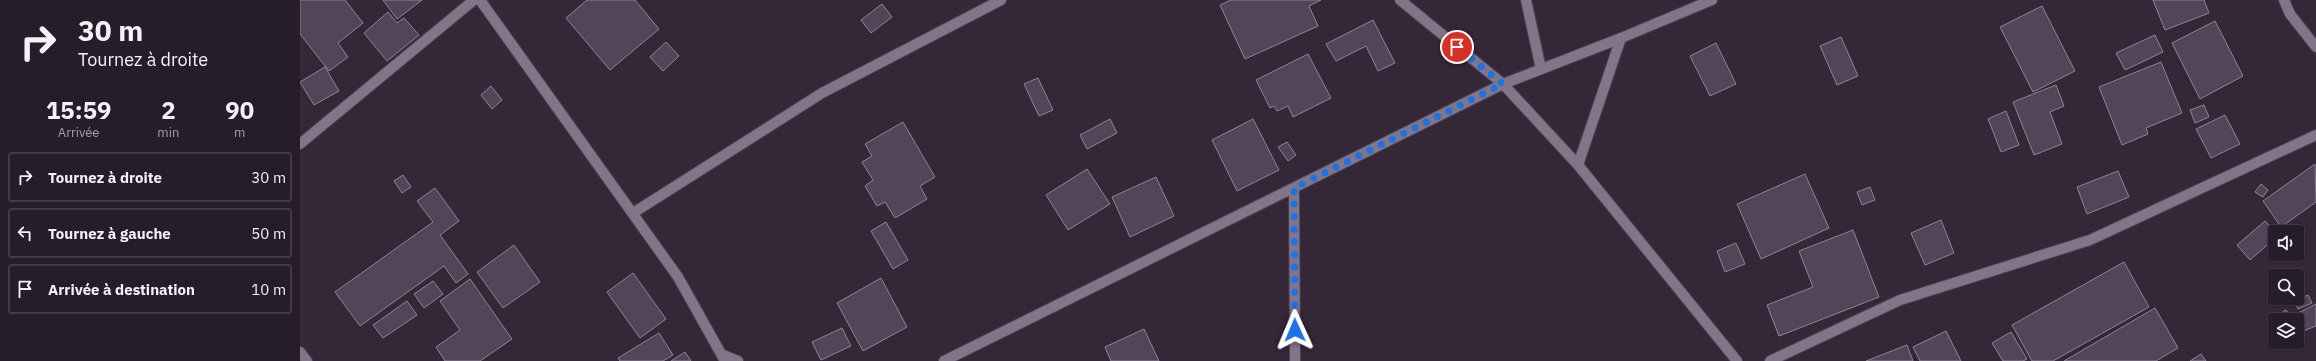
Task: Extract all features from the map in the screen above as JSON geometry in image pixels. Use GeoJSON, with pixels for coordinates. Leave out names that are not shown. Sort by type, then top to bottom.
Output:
{"type":"FeatureCollection","features":[{"type":"Feature","properties":{"kind":"street"},"geometry":{"type":"LineString","coordinates":[[300,144],[474,0]]}},
{"type":"Feature","properties":{"kind":"street"},"geometry":{"type":"LineString","coordinates":[[480,0],[678,277],[724,358],[738,361]]}},
{"type":"Feature","properties":{"kind":"street"},"geometry":{"type":"LineString","coordinates":[[633,213],[822,93],[1001,0]]}},
{"type":"Feature","properties":{"kind":"street"},"geometry":{"type":"LineString","coordinates":[[1400,0],[1503,84],[1578,165],[1737,361]]}},
{"type":"Feature","properties":{"kind":"street"},"geometry":{"type":"LineString","coordinates":[[1526,0],[1541,69]]}},
{"type":"Feature","properties":{"kind":"street"},"geometry":{"type":"LineString","coordinates":[[944,361],[1503,84],[1621,38],[1712,0]]}},
{"type":"Feature","properties":{"kind":"street"},"geometry":{"type":"LineString","coordinates":[[2284,0],[2290,14],[2316,47]]}},
{"type":"Feature","properties":{"kind":"street"},"geometry":{"type":"LineString","coordinates":[[1578,165],[1621,38]]}},
{"type":"Feature","properties":{"kind":"street"},"geometry":{"type":"LineString","coordinates":[[1770,361],[1900,300],[2090,240],[2316,135]]}},
{"type":"Feature","properties":{"kind":"street"},"geometry":{"type":"LineString","coordinates":[[1294,188],[1295,361]]}},
{"type":"Feature","properties":{"kind":"street"},"geometry":{"type":"LineString","coordinates":[[300,352],[307,361]]}},
{"type":"Feature","properties":{"kind":"building"},"geometry":{"type":"Polygon","coordinates":[[[300,0],[345,0],[363,23],[338,43],[348,57],[329,71],[300,34],[300,0]]]}},
{"type":"Feature","properties":{"kind":"building"},"geometry":{"type":"Polygon","coordinates":[[[383,0],[422,0],[397,19],[383,0]]]}},
{"type":"Feature","properties":{"kind":"building"},"geometry":{"type":"Polygon","coordinates":[[[587,0],[635,0],[659,29],[610,70],[566,18],[587,0]]]}},
{"type":"Feature","properties":{"kind":"building"},"geometry":{"type":"Polygon","coordinates":[[[1231,0],[1321,0],[1309,6],[1318,26],[1245,59],[1220,5],[1231,0]]]}},
{"type":"Feature","properties":{"kind":"building"},"geometry":{"type":"Polygon","coordinates":[[[2153,0],[2204,0],[2209,13],[2165,30],[2153,0]]]}},
{"type":"Feature","properties":{"kind":"building"},"geometry":{"type":"Polygon","coordinates":[[[882,4],[892,17],[871,33],[861,20],[882,4]]]}},
{"type":"Feature","properties":{"kind":"building"},"geometry":{"type":"Polygon","coordinates":[[[2042,6],[2075,71],[2033,92],[2000,27],[2042,6]]]}},
{"type":"Feature","properties":{"kind":"building"},"geometry":{"type":"Polygon","coordinates":[[[388,12],[397,23],[404,18],[419,35],[387,61],[364,33],[388,12]]]}},
{"type":"Feature","properties":{"kind":"building"},"geometry":{"type":"Polygon","coordinates":[[[1373,20],[1395,63],[1378,71],[1366,46],[1336,61],[1326,44],[1373,20]]]}},
{"type":"Feature","properties":{"kind":"building"},"geometry":{"type":"Polygon","coordinates":[[[2215,21],[2243,76],[2200,99],[2172,43],[2215,21]]]}},
{"type":"Feature","properties":{"kind":"building"},"geometry":{"type":"Polygon","coordinates":[[[2155,35],[2163,52],[2125,70],[2116,53],[2155,35]]]}},
{"type":"Feature","properties":{"kind":"building"},"geometry":{"type":"Polygon","coordinates":[[[1841,37],[1858,76],[1837,85],[1820,46],[1841,37]]]}},
{"type":"Feature","properties":{"kind":"building"},"geometry":{"type":"Polygon","coordinates":[[[666,42],[679,56],[663,71],[650,57],[666,42]]]}},
{"type":"Feature","properties":{"kind":"building"},"geometry":{"type":"Polygon","coordinates":[[[1716,43],[1736,84],[1710,96],[1690,56],[1716,43]]]}},
{"type":"Feature","properties":{"kind":"building"},"geometry":{"type":"Polygon","coordinates":[[[1308,54],[1331,98],[1293,117],[1288,106],[1277,111],[1274,106],[1270,108],[1256,80],[1308,54]]]}},
{"type":"Feature","properties":{"kind":"building"},"geometry":{"type":"Polygon","coordinates":[[[2161,62],[2182,113],[2146,128],[2148,134],[2122,145],[2099,87],[2161,62]]]}},
{"type":"Feature","properties":{"kind":"building"},"geometry":{"type":"Polygon","coordinates":[[[325,67],[339,91],[314,105],[300,82],[325,67]]]}},
{"type":"Feature","properties":{"kind":"building"},"geometry":{"type":"Polygon","coordinates":[[[1038,78],[1053,110],[1039,116],[1024,84],[1038,78]]]}},
{"type":"Feature","properties":{"kind":"building"},"geometry":{"type":"Polygon","coordinates":[[[2056,85],[2064,106],[2050,112],[2062,144],[2034,155],[2013,102],[2056,85]]]}},
{"type":"Feature","properties":{"kind":"building"},"geometry":{"type":"Polygon","coordinates":[[[491,86],[502,100],[492,109],[481,95],[491,86]]]}},
{"type":"Feature","properties":{"kind":"building"},"geometry":{"type":"Polygon","coordinates":[[[2204,105],[2209,117],[2195,123],[2190,110],[2204,105]]]}},
{"type":"Feature","properties":{"kind":"building"},"geometry":{"type":"Polygon","coordinates":[[[2006,111],[2019,145],[2001,152],[1988,119],[2006,111]]]}},
{"type":"Feature","properties":{"kind":"building"},"geometry":{"type":"Polygon","coordinates":[[[2225,115],[2240,144],[2211,158],[2196,129],[2225,115]]]}},
{"type":"Feature","properties":{"kind":"building"},"geometry":{"type":"Polygon","coordinates":[[[1110,119],[1117,133],[1087,149],[1080,135],[1110,119]]]}},
{"type":"Feature","properties":{"kind":"building"},"geometry":{"type":"Polygon","coordinates":[[[1253,119],[1279,170],[1237,191],[1212,140],[1253,119]]]}},
{"type":"Feature","properties":{"kind":"building"},"geometry":{"type":"Polygon","coordinates":[[[903,122],[935,177],[920,186],[927,199],[895,218],[885,202],[877,206],[865,186],[873,180],[862,162],[872,156],[865,144],[903,122]]]}},
{"type":"Feature","properties":{"kind":"building"},"geometry":{"type":"Polygon","coordinates":[[[1287,142],[1296,155],[1288,161],[1278,147],[1287,142]]]}},
{"type":"Feature","properties":{"kind":"building"},"geometry":{"type":"Polygon","coordinates":[[[2315,164],[2316,202],[2284,225],[2280,225],[2263,201],[2315,164]]]}},
{"type":"Feature","properties":{"kind":"building"},"geometry":{"type":"Polygon","coordinates":[[[1087,169],[1110,204],[1068,230],[1046,195],[1087,169]]]}},
{"type":"Feature","properties":{"kind":"building"},"geometry":{"type":"Polygon","coordinates":[[[2118,171],[2129,197],[2087,214],[2077,187],[2118,171]]]}},
{"type":"Feature","properties":{"kind":"building"},"geometry":{"type":"Polygon","coordinates":[[[1805,174],[1829,228],[1761,259],[1737,204],[1805,174]]]}},
{"type":"Feature","properties":{"kind":"building"},"geometry":{"type":"Polygon","coordinates":[[[403,175],[411,187],[402,193],[394,181],[403,175]]]}},
{"type":"Feature","properties":{"kind":"building"},"geometry":{"type":"Polygon","coordinates":[[[1156,177],[1174,216],[1130,237],[1112,197],[1156,177]]]}},
{"type":"Feature","properties":{"kind":"building"},"geometry":{"type":"Polygon","coordinates":[[[2261,184],[2268,190],[2263,197],[2255,192],[2261,184]]]}},
{"type":"Feature","properties":{"kind":"building"},"geometry":{"type":"Polygon","coordinates":[[[1870,187],[1875,200],[1862,205],[1857,192],[1870,187]]]}},
{"type":"Feature","properties":{"kind":"building"},"geometry":{"type":"Polygon","coordinates":[[[435,188],[459,221],[440,235],[468,274],[456,283],[444,266],[360,326],[335,292],[433,222],[417,201],[435,188]]]}},
{"type":"Feature","properties":{"kind":"building"},"geometry":{"type":"Polygon","coordinates":[[[1941,220],[1954,253],[1925,265],[1911,233],[1941,220]]]}},
{"type":"Feature","properties":{"kind":"building"},"geometry":{"type":"Polygon","coordinates":[[[2265,221],[2269,225],[2268,244],[2250,260],[2237,245],[2265,221]]]}},
{"type":"Feature","properties":{"kind":"building"},"geometry":{"type":"Polygon","coordinates":[[[886,222],[908,260],[893,269],[871,231],[886,222]]]}},
{"type":"Feature","properties":{"kind":"building"},"geometry":{"type":"Polygon","coordinates":[[[1853,230],[1879,297],[1779,336],[1767,305],[1813,287],[1799,251],[1853,230]]]}},
{"type":"Feature","properties":{"kind":"building"},"geometry":{"type":"Polygon","coordinates":[[[1736,243],[1745,264],[1725,272],[1717,251],[1736,243]]]}},
{"type":"Feature","properties":{"kind":"building"},"geometry":{"type":"Polygon","coordinates":[[[514,245],[540,282],[503,308],[477,272],[514,245]]]}},
{"type":"Feature","properties":{"kind":"building"},"geometry":{"type":"Polygon","coordinates":[[[2124,262],[2149,307],[2053,361],[2032,361],[2012,325],[2124,262]]]}},
{"type":"Feature","properties":{"kind":"building"},"geometry":{"type":"Polygon","coordinates":[[[633,273],[666,319],[640,338],[607,292],[633,273]]]}},
{"type":"Feature","properties":{"kind":"building"},"geometry":{"type":"Polygon","coordinates":[[[881,278],[907,327],[863,351],[837,303],[881,278]]]}},
{"type":"Feature","properties":{"kind":"building"},"geometry":{"type":"Polygon","coordinates":[[[470,279],[512,339],[480,361],[445,361],[436,347],[460,330],[440,301],[470,279]]]}},
{"type":"Feature","properties":{"kind":"building"},"geometry":{"type":"Polygon","coordinates":[[[433,281],[443,294],[424,308],[414,294],[433,281]]]}},
{"type":"Feature","properties":{"kind":"building"},"geometry":{"type":"Polygon","coordinates":[[[2308,295],[2312,303],[2298,309],[2296,305],[2304,305],[2304,297],[2308,295]]]}},
{"type":"Feature","properties":{"kind":"building"},"geometry":{"type":"Polygon","coordinates":[[[407,301],[417,315],[383,338],[373,325],[407,301]]]}},
{"type":"Feature","properties":{"kind":"building"},"geometry":{"type":"Polygon","coordinates":[[[2316,304],[2316,326],[2304,331],[2304,313],[2298,313],[2316,304]]]}},
{"type":"Feature","properties":{"kind":"building"},"geometry":{"type":"Polygon","coordinates":[[[2155,308],[2178,348],[2156,361],[2064,361],[2155,308]]]}},
{"type":"Feature","properties":{"kind":"building"},"geometry":{"type":"Polygon","coordinates":[[[2285,310],[2289,313],[2282,313],[2285,310]]]}},
{"type":"Feature","properties":{"kind":"building"},"geometry":{"type":"Polygon","coordinates":[[[842,328],[851,346],[821,360],[812,342],[842,328]]]}},
{"type":"Feature","properties":{"kind":"building"},"geometry":{"type":"Polygon","coordinates":[[[1144,329],[1159,361],[1111,361],[1105,347],[1144,329]]]}},
{"type":"Feature","properties":{"kind":"building"},"geometry":{"type":"Polygon","coordinates":[[[1946,331],[1961,361],[1920,361],[1913,347],[1946,331]]]}},
{"type":"Feature","properties":{"kind":"building"},"geometry":{"type":"Polygon","coordinates":[[[2011,332],[2027,359],[2023,361],[2003,361],[1992,343],[2011,332]]]}},
{"type":"Feature","properties":{"kind":"building"},"geometry":{"type":"Polygon","coordinates":[[[659,333],[673,355],[663,361],[620,361],[618,358],[659,333]]]}},
{"type":"Feature","properties":{"kind":"building"},"geometry":{"type":"Polygon","coordinates":[[[1907,345],[1913,361],[1866,361],[1907,345]]]}},
{"type":"Feature","properties":{"kind":"building"},"geometry":{"type":"Polygon","coordinates":[[[685,352],[691,361],[671,361],[685,352]]]}},
{"type":"Feature","properties":{"kind":"building"},"geometry":{"type":"Polygon","coordinates":[[[2201,354],[2206,361],[2190,361],[2201,354]]]}},
{"type":"Feature","properties":{"kind":"route"},"geometry":{"type":"LineString","coordinates":[[1295,330],[1294,188],[1503,84],[1457,47]]}}]}
